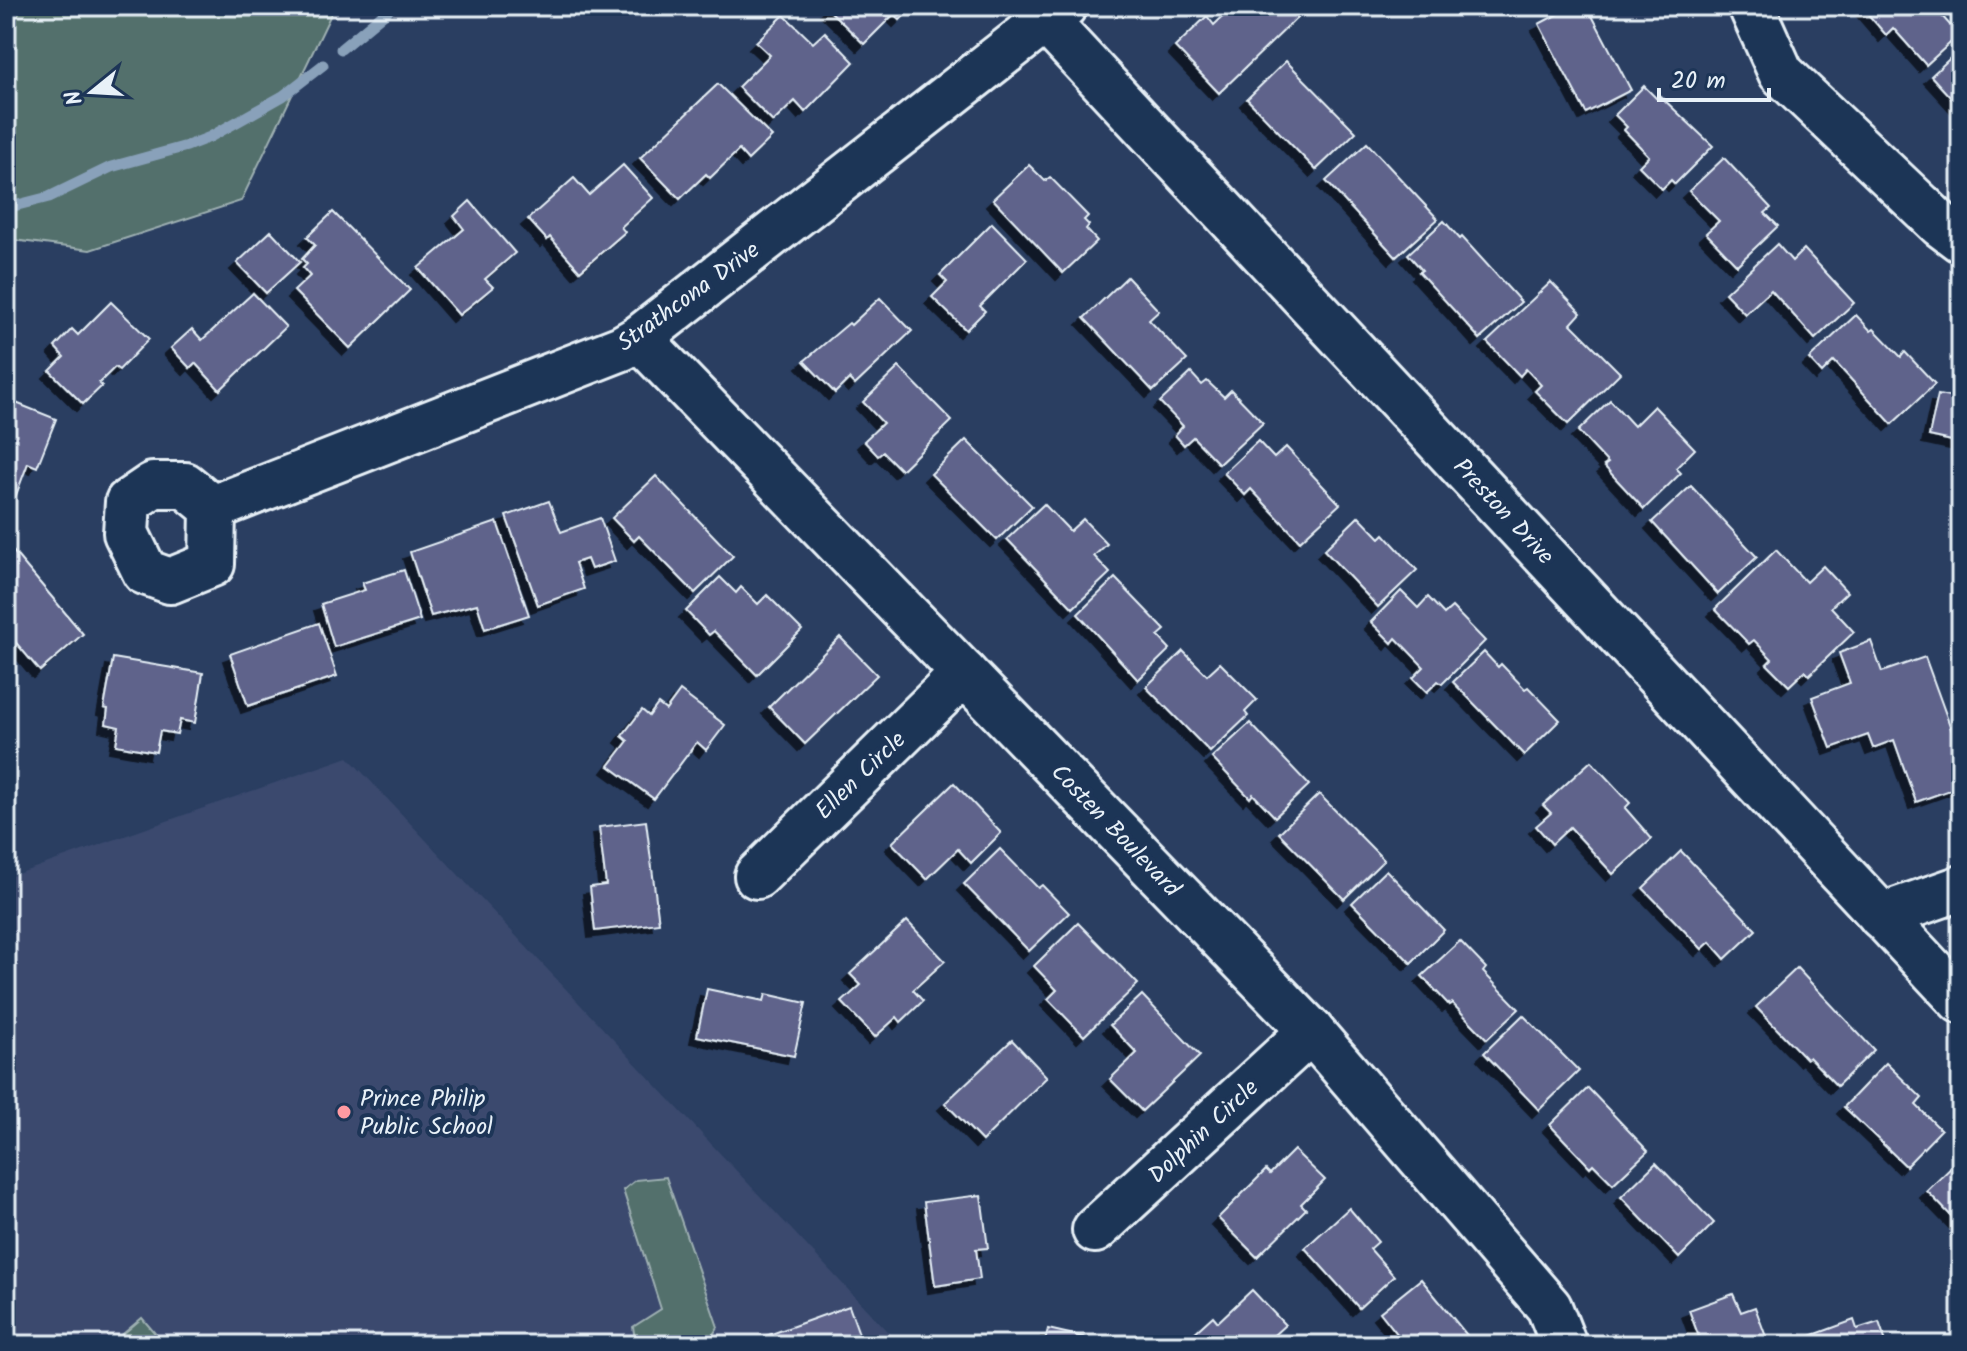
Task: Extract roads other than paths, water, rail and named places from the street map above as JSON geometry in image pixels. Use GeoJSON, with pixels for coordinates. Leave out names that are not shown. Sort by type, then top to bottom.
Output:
{"type":"FeatureCollection","features":[{"type":"Feature","properties":{"kind":"street"},"geometry":{"type":"LineString","coordinates":[[1751,6],[1781,73],[1941,225],[1961,240]]}},
{"type":"Feature","properties":{"kind":"street","name":"Strathcona Drive"},"geometry":{"type":"LineString","coordinates":[[213,508],[622,348],[639,338],[1055,13]]}},
{"type":"Feature","properties":{"kind":"street","name":"Preston Drive"},"geometry":{"type":"LineString","coordinates":[[1055,13],[1961,1001]]}},
{"type":"Feature","properties":{"kind":"street","name":"Costen Boulevard"},"geometry":{"type":"LineString","coordinates":[[639,338],[1311,1031],[1549,1307],[1564,1345]]}},
{"type":"Feature","properties":{"kind":"street","name":"Ellen Circle"},"geometry":{"type":"LineString","coordinates":[[757,876],[964,673]]}},
{"type":"Feature","properties":{"kind":"street"},"geometry":{"type":"LineString","coordinates":[[1881,916],[1961,888]]}},
{"type":"Feature","properties":{"kind":"street","name":"Dolphin Circle"},"geometry":{"type":"LineString","coordinates":[[1095,1230],[1311,1031]]}},
{"type":"Feature","properties":{"kind":"waterway"},"geometry":{"type":"LineString","coordinates":[[341,49],[393,6]]}},
{"type":"Feature","properties":{"kind":"waterway"},"geometry":{"type":"LineString","coordinates":[[6,208],[49,197],[111,167],[210,137],[283,96],[323,65]]}},
{"type":"Feature","properties":{"kind":"place","name":"Prince Philip Public School"},"geometry":{"type":"Point","coordinates":[344,1112]}}]}
